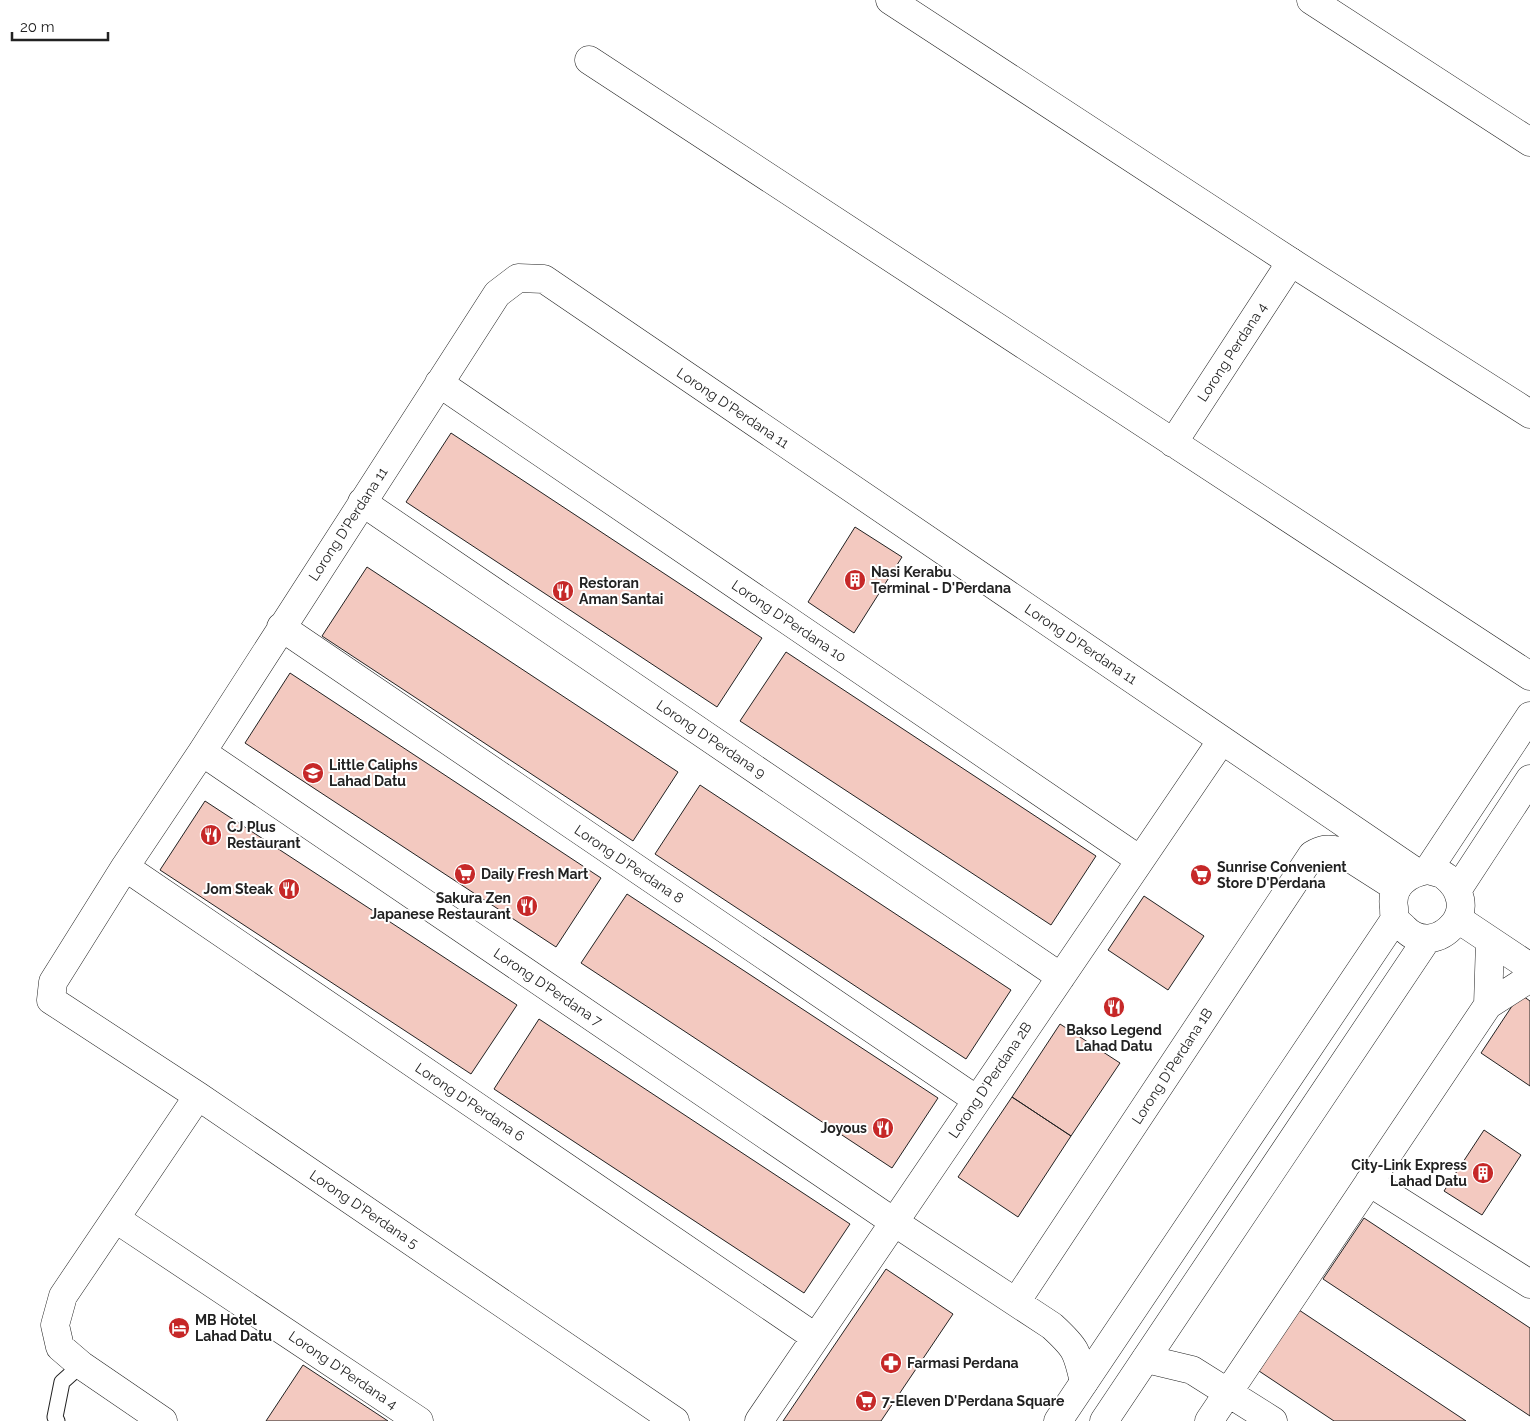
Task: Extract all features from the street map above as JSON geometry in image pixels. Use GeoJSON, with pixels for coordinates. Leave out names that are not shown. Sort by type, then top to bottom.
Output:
{"type":"FeatureCollection","features":[{"type":"Feature","properties":{"kind":"street"},"geometry":{"type":"LineString","coordinates":[[890,0],[1291,262],[1530,414]]}},
{"type":"Feature","properties":{"kind":"street"},"geometry":{"type":"LineString","coordinates":[[1311,0],[1530,142]]}},
{"type":"Feature","properties":{"kind":"street"},"geometry":{"type":"LineString","coordinates":[[589,60],[1530,676]]}},
{"type":"Feature","properties":{"kind":"street","name":"Lorong Perdana 4"},"geometry":{"type":"LineString","coordinates":[[1173,442],[1291,262]]}},
{"type":"Feature","properties":{"kind":"street","name":"Lorong D'Perdana 11"},"geometry":{"type":"LineString","coordinates":[[51,1000],[53,982],[125,867],[202,752],[497,294],[518,278],[544,279],[1222,740],[1414,877]]}},
{"type":"Feature","properties":{"kind":"street","name":"Lorong D'Perdana 10"},"geometry":{"type":"LineString","coordinates":[[439,383],[1140,860]]}},
{"type":"Feature","properties":{"kind":"street","name":"Lorong D'Perdana 9"},"geometry":{"type":"LineString","coordinates":[[362,502],[1061,977]]}},
{"type":"Feature","properties":{"kind":"street","name":"Lorong D'Perdana 8"},"geometry":{"type":"LineString","coordinates":[[281,627],[977,1100]]}},
{"type":"Feature","properties":{"kind":"street"},"geometry":{"type":"LineString","coordinates":[[1414,877],[1445,876],[1458,889],[1462,904],[1458,919],[1441,936],[1427,939],[1408,933],[1395,919],[1393,904],[1530,716]]}},
{"type":"Feature","properties":{"kind":"street","name":"Lorong D'Perdana 2B"},"geometry":{"type":"LineString","coordinates":[[758,1421],[1222,740]]}},
{"type":"Feature","properties":{"kind":"street","name":"Lorong D'Perdana 7"},"geometry":{"type":"LineString","coordinates":[[202,752],[894,1222],[1052,1326],[1072,1344],[1079,1358],[1084,1382]]}},
{"type":"Feature","properties":{"kind":"street"},"geometry":{"type":"LineString","coordinates":[[1458,889],[1530,779]]}},
{"type":"Feature","properties":{"kind":"street","name":"Lorong D'Perdana 1B"},"geometry":{"type":"LineString","coordinates":[[1016,1302],[1312,855],[1320,850],[1330,849],[1414,877]]}},
{"type":"Feature","properties":{"kind":"street","name":"Lorong D'Perdana 6"},"geometry":{"type":"LineString","coordinates":[[125,867],[815,1337]]}},
{"type":"Feature","properties":{"kind":"street"},"geometry":{"type":"LineString","coordinates":[[1058,1421],[1395,919]]}},
{"type":"Feature","properties":{"kind":"street"},"geometry":{"type":"LineString","coordinates":[[1458,919],[1530,967]]}},
{"type":"Feature","properties":{"kind":"street"},"geometry":{"type":"LineString","coordinates":[[1104,1421],[1427,939]]}},
{"type":"Feature","properties":{"kind":"street"},"geometry":{"type":"LineString","coordinates":[[1488,1005],[1490,941]]}},
{"type":"Feature","properties":{"kind":"street"},"geometry":{"type":"LineString","coordinates":[[1209,1421],[1488,1005],[1530,978]]}},
{"type":"Feature","properties":{"kind":"street","name":"Lorong D'Perdana 5"},"geometry":{"type":"LineString","coordinates":[[51,1000],[198,1096],[675,1421]]}},
{"type":"Feature","properties":{"kind":"street"},"geometry":{"type":"LineString","coordinates":[[163,1421],[81,1365],[60,1347],[55,1325],[64,1296],[198,1096]]}},
{"type":"Feature","properties":{"kind":"street"},"geometry":{"type":"LineString","coordinates":[[1369,1182],[1530,1284]]}},
{"type":"Feature","properties":{"kind":"street","name":"Lorong D'Perdana 4"},"geometry":{"type":"LineString","coordinates":[[116,1219],[419,1421]]}},
{"type":"Feature","properties":{"kind":"street"},"geometry":{"type":"LineString","coordinates":[[1146,1359],[1192,1370],[1272,1421]]}},
{"type":"Feature","properties":{"kind":"lane"},"geometry":{"type":"LineString","coordinates":[[57,1421],[55,1417],[62,1382],[81,1365]]}},
{"type":"Feature","properties":{"kind":"building"},"geometry":{"type":"Polygon","coordinates":[[[451,433],[762,638],[717,707],[406,502],[451,433]]]}},
{"type":"Feature","properties":{"kind":"building","name":"Nasi Kerabu Terminal - D'Perdana"},"geometry":{"type":"Polygon","coordinates":[[[855,527],[902,557],[854,633],[808,602],[855,527]]]}},
{"type":"Feature","properties":{"kind":"building"},"geometry":{"type":"Polygon","coordinates":[[[367,567],[678,772],[633,841],[322,636],[367,567]]]}},
{"type":"Feature","properties":{"kind":"building"},"geometry":{"type":"Polygon","coordinates":[[[786,652],[1096,856],[1051,925],[740,721],[786,652]]]}},
{"type":"Feature","properties":{"kind":"building"},"geometry":{"type":"Polygon","coordinates":[[[290,673],[601,878],[556,947],[245,743],[290,673]]]}},
{"type":"Feature","properties":{"kind":"building"},"geometry":{"type":"Polygon","coordinates":[[[700,785],[1011,990],[966,1059],[655,854],[700,785]]]}},
{"type":"Feature","properties":{"kind":"building"},"geometry":{"type":"Polygon","coordinates":[[[205,801],[517,1005],[471,1074],[160,870],[205,801]]]}},
{"type":"Feature","properties":{"kind":"building"},"geometry":{"type":"Polygon","coordinates":[[[627,894],[938,1098],[892,1168],[581,963],[627,894]]]}},
{"type":"Feature","properties":{"kind":"building"},"geometry":{"type":"Polygon","coordinates":[[[1144,896],[1204,936],[1168,990],[1108,950],[1144,896]]]}},
{"type":"Feature","properties":{"kind":"building"},"geometry":{"type":"Polygon","coordinates":[[[1520,994],[1530,1001],[1530,1086],[1481,1053],[1520,994]]]}},
{"type":"Feature","properties":{"kind":"building"},"geometry":{"type":"Polygon","coordinates":[[[539,1019],[850,1224],[804,1293],[494,1089],[539,1019]]]}},
{"type":"Feature","properties":{"kind":"building"},"geometry":{"type":"Polygon","coordinates":[[[1060,1024],[1120,1063],[1071,1136],[1012,1097],[1060,1024]]]}},
{"type":"Feature","properties":{"kind":"building"},"geometry":{"type":"Polygon","coordinates":[[[1012,1097],[1071,1136],[1018,1217],[958,1177],[1012,1097]]]}},
{"type":"Feature","properties":{"kind":"building","name":"City-Link Express Lahad Datu"},"geometry":{"type":"Polygon","coordinates":[[[1484,1130],[1521,1155],[1482,1215],[1444,1191],[1484,1130]]]}},
{"type":"Feature","properties":{"kind":"building"},"geometry":{"type":"Polygon","coordinates":[[[1364,1218],[1530,1328],[1530,1416],[1323,1279],[1364,1218]]]}},
{"type":"Feature","properties":{"kind":"building"},"geometry":{"type":"Polygon","coordinates":[[[886,1269],[953,1314],[881,1421],[783,1421],[886,1269]]]}},
{"type":"Feature","properties":{"kind":"building"},"geometry":{"type":"Polygon","coordinates":[[[1299,1310],[1466,1421],[1334,1421],[1259,1371],[1299,1310]]]}},
{"type":"Feature","properties":{"kind":"building"},"geometry":{"type":"Polygon","coordinates":[[[303,1365],[388,1421],[266,1421],[303,1365]]]}},
{"type":"Feature","properties":{"kind":"place","name":"Nasi Kerabu Terminal - D'Perdana"},"geometry":{"type":"Point","coordinates":[855,580]}},
{"type":"Feature","properties":{"kind":"place","name":"Restoran Aman Santai"},"geometry":{"type":"Point","coordinates":[563,591]}},
{"type":"Feature","properties":{"kind":"place","name":"Little Caliphs Lahad Datu"},"geometry":{"type":"Point","coordinates":[313,773]}},
{"type":"Feature","properties":{"kind":"place","name":"CJ Plus Restaurant"},"geometry":{"type":"Point","coordinates":[211,835]}},
{"type":"Feature","properties":{"kind":"place","name":"Daily Fresh Mart"},"geometry":{"type":"Point","coordinates":[465,874]}},
{"type":"Feature","properties":{"kind":"place","name":"Sunrise Convenient Store D'Perdana"},"geometry":{"type":"Point","coordinates":[1201,875]}},
{"type":"Feature","properties":{"kind":"place","name":"Jom Steak"},"geometry":{"type":"Point","coordinates":[289,889]}},
{"type":"Feature","properties":{"kind":"place","name":"Sakura Zen Japanese Restaurant"},"geometry":{"type":"Point","coordinates":[527,906]}},
{"type":"Feature","properties":{"kind":"place","name":"Bakso Legend Lahad Datu"},"geometry":{"type":"Point","coordinates":[1114,1007]}},
{"type":"Feature","properties":{"kind":"place","name":"Joyous"},"geometry":{"type":"Point","coordinates":[883,1128]}},
{"type":"Feature","properties":{"kind":"place","name":"City-Link Express Lahad Datu"},"geometry":{"type":"Point","coordinates":[1483,1173]}},
{"type":"Feature","properties":{"kind":"place","name":"MB Hotel Lahad Datu"},"geometry":{"type":"Point","coordinates":[179,1328]}},
{"type":"Feature","properties":{"kind":"place","name":"Farmasi Perdana"},"geometry":{"type":"Point","coordinates":[891,1363]}},
{"type":"Feature","properties":{"kind":"place","name":"7-Eleven D'Perdana Square"},"geometry":{"type":"Point","coordinates":[866,1401]}}]}
